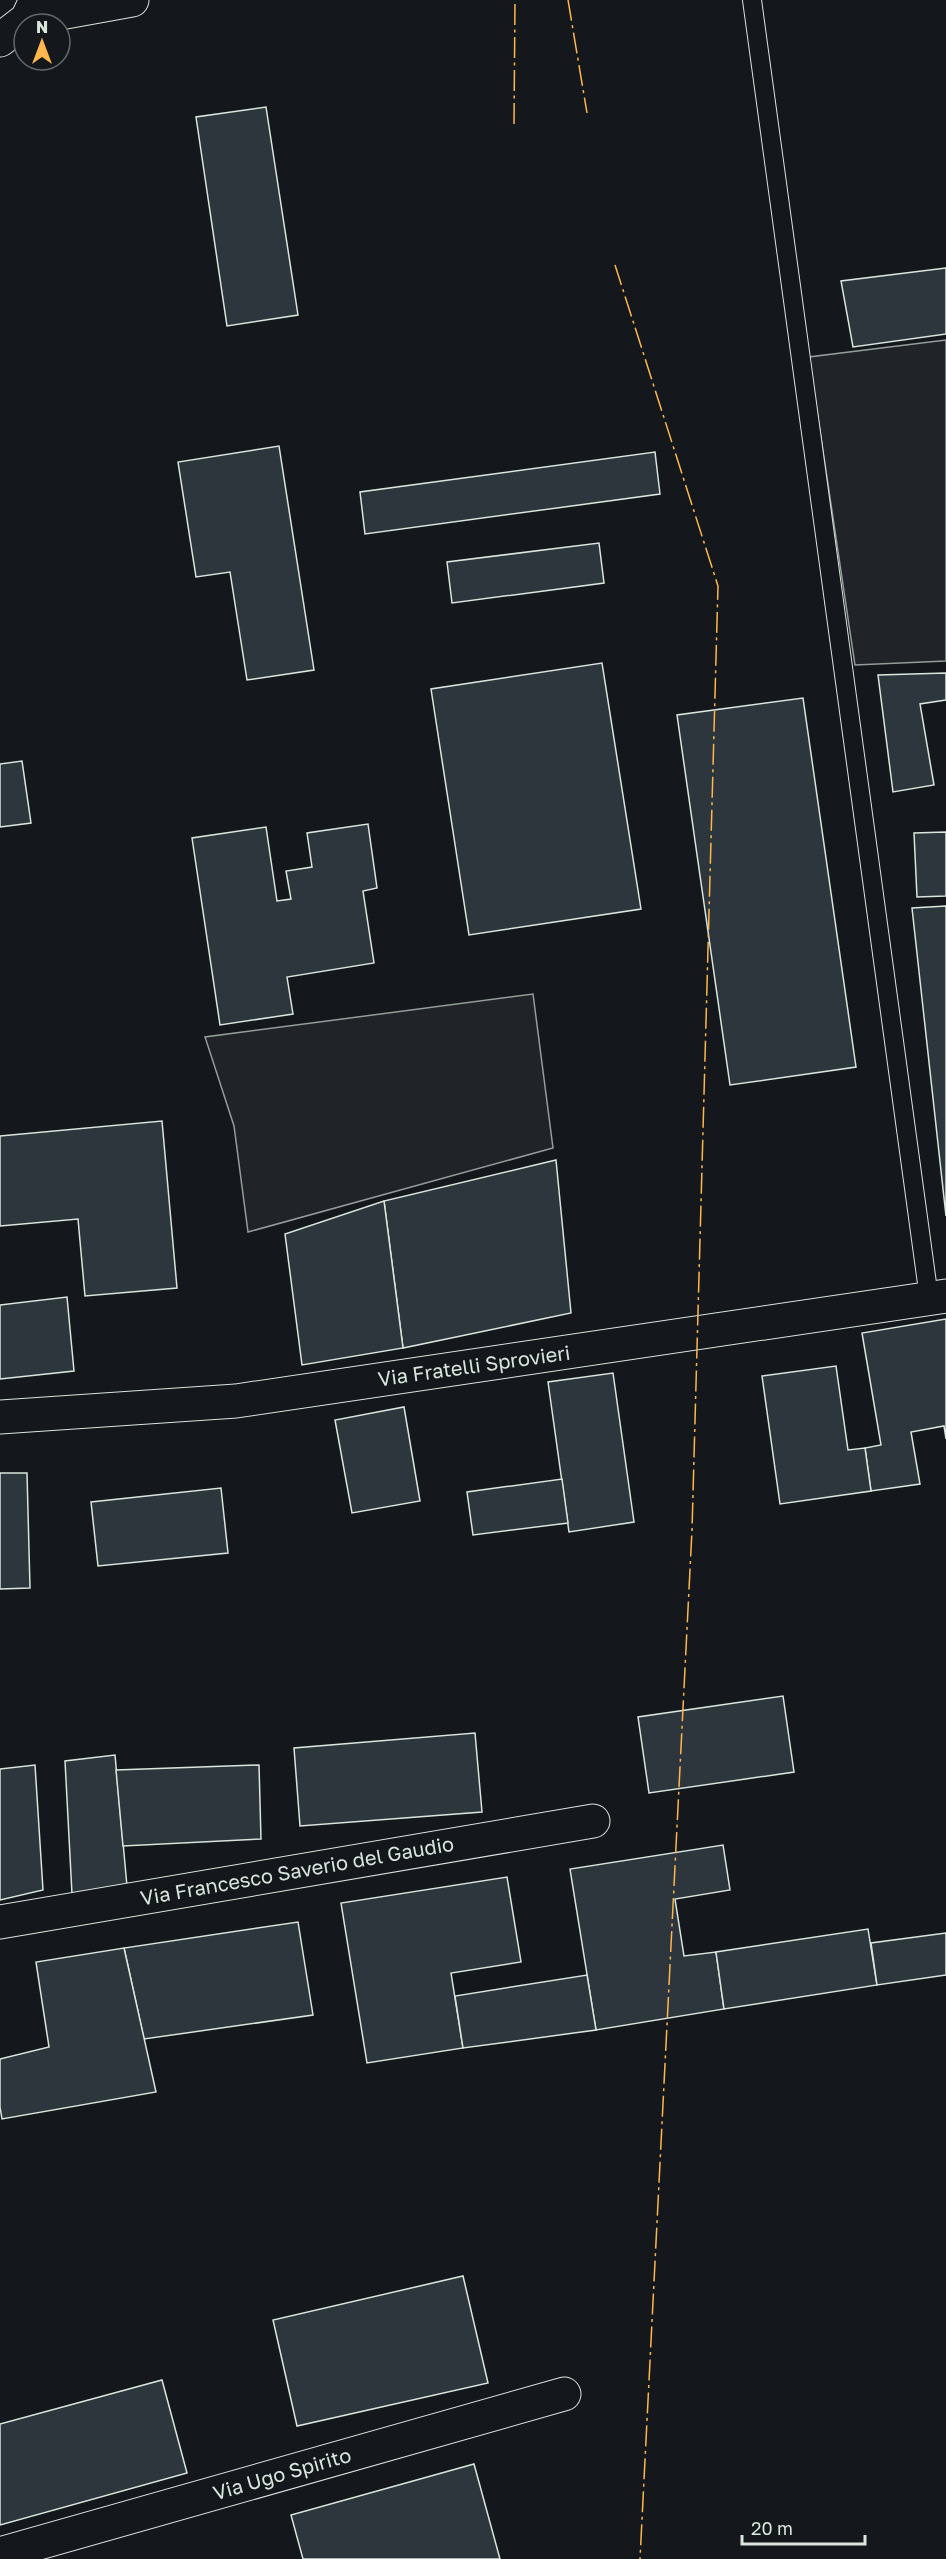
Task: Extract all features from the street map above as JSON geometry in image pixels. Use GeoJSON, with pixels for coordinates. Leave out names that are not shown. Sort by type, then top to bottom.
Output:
{"type":"FeatureCollection","features":[{"type":"Feature","properties":{"kind":"street"},"geometry":{"type":"LineString","coordinates":[[0,40],[32,10],[132,0]]}},
{"type":"Feature","properties":{"kind":"street","name":"Via Fratelli Sprovieri"},"geometry":{"type":"LineString","coordinates":[[0,1417],[236,1401],[938,1297]]}},
{"type":"Feature","properties":{"kind":"street","name":"Via Francesco Saverio del Gaudio"},"geometry":{"type":"LineString","coordinates":[[0,1922],[593,1821]]}},
{"type":"Feature","properties":{"kind":"street","name":"Via Ugo Spirito"},"geometry":{"type":"LineString","coordinates":[[0,2554],[564,2394]]}},
{"type":"Feature","properties":{"kind":"lane"},"geometry":{"type":"LineString","coordinates":[[752,0],[938,1297]]}},
{"type":"Feature","properties":{"kind":"shaded area"},"geometry":{"type":"Polygon","coordinates":[[[946,340],[946,661],[855,665],[809,357],[946,340]]]}},
{"type":"Feature","properties":{"kind":"shaded area"},"geometry":{"type":"Polygon","coordinates":[[[533,994],[553,1148],[248,1232],[234,1126],[205,1037],[533,994]]]}},
{"type":"Feature","properties":{"kind":"building"},"geometry":{"type":"Polygon","coordinates":[[[266,107],[298,315],[227,326],[196,117],[266,107]]]}},
{"type":"Feature","properties":{"kind":"building"},"geometry":{"type":"Polygon","coordinates":[[[946,268],[946,334],[853,347],[841,281],[946,268]]]}},
{"type":"Feature","properties":{"kind":"building"},"geometry":{"type":"Polygon","coordinates":[[[279,446],[314,670],[247,680],[230,572],[196,577],[178,462],[279,446]]]}},
{"type":"Feature","properties":{"kind":"building"},"geometry":{"type":"Polygon","coordinates":[[[655,452],[660,494],[365,534],[360,492],[655,452]]]}},
{"type":"Feature","properties":{"kind":"building"},"geometry":{"type":"Polygon","coordinates":[[[599,543],[604,583],[452,603],[447,562],[599,543]]]}},
{"type":"Feature","properties":{"kind":"building"},"geometry":{"type":"Polygon","coordinates":[[[602,663],[641,909],[469,935],[431,689],[602,663]]]}},
{"type":"Feature","properties":{"kind":"building"},"geometry":{"type":"Polygon","coordinates":[[[946,673],[946,700],[920,704],[934,785],[893,792],[878,675],[946,673]]]}},
{"type":"Feature","properties":{"kind":"building"},"geometry":{"type":"Polygon","coordinates":[[[803,698],[856,1067],[730,1085],[677,715],[803,698]]]}},
{"type":"Feature","properties":{"kind":"building"},"geometry":{"type":"Polygon","coordinates":[[[22,761],[31,823],[0,827],[0,764],[22,761]]]}},
{"type":"Feature","properties":{"kind":"building"},"geometry":{"type":"Polygon","coordinates":[[[368,824],[377,888],[363,891],[374,963],[287,977],[293,1014],[220,1025],[192,838],[266,827],[277,901],[291,899],[286,871],[312,867],[307,833],[368,824]]]}},
{"type":"Feature","properties":{"kind":"building"},"geometry":{"type":"Polygon","coordinates":[[[946,832],[946,896],[917,897],[914,833],[946,832]]]}},
{"type":"Feature","properties":{"kind":"building"},"geometry":{"type":"Polygon","coordinates":[[[946,906],[946,1216],[912,908],[946,906]]]}},
{"type":"Feature","properties":{"kind":"building"},"geometry":{"type":"Polygon","coordinates":[[[162,1121],[177,1288],[85,1296],[78,1219],[0,1226],[0,1136],[162,1121]]]}},
{"type":"Feature","properties":{"kind":"building"},"geometry":{"type":"Polygon","coordinates":[[[556,1160],[571,1313],[403,1348],[384,1201],[556,1160]]]}},
{"type":"Feature","properties":{"kind":"building"},"geometry":{"type":"Polygon","coordinates":[[[384,1201],[403,1348],[302,1365],[285,1234],[384,1201]]]}},
{"type":"Feature","properties":{"kind":"building"},"geometry":{"type":"Polygon","coordinates":[[[67,1297],[74,1371],[0,1379],[0,1305],[67,1297]]]}},
{"type":"Feature","properties":{"kind":"building"},"geometry":{"type":"Polygon","coordinates":[[[946,1319],[946,1439],[944,1426],[911,1432],[920,1484],[871,1491],[865,1448],[881,1445],[862,1333],[946,1319]]]}},
{"type":"Feature","properties":{"kind":"building"},"geometry":{"type":"Polygon","coordinates":[[[836,1366],[848,1450],[865,1448],[871,1491],[780,1504],[762,1376],[836,1366]]]}},
{"type":"Feature","properties":{"kind":"building"},"geometry":{"type":"Polygon","coordinates":[[[613,1373],[634,1522],[569,1532],[548,1382],[613,1373]]]}},
{"type":"Feature","properties":{"kind":"building"},"geometry":{"type":"Polygon","coordinates":[[[404,1407],[420,1501],[352,1513],[335,1420],[404,1407]]]}},
{"type":"Feature","properties":{"kind":"building"},"geometry":{"type":"Polygon","coordinates":[[[0,1473],[27,1473],[30,1588],[0,1589],[0,1473]]]}},
{"type":"Feature","properties":{"kind":"building"},"geometry":{"type":"Polygon","coordinates":[[[562,1479],[568,1523],[473,1535],[467,1492],[562,1479]]]}},
{"type":"Feature","properties":{"kind":"building"},"geometry":{"type":"Polygon","coordinates":[[[221,1488],[228,1553],[98,1566],[91,1502],[221,1488]]]}},
{"type":"Feature","properties":{"kind":"building"},"geometry":{"type":"Polygon","coordinates":[[[783,1696],[794,1772],[649,1793],[638,1717],[783,1696]]]}},
{"type":"Feature","properties":{"kind":"building"},"geometry":{"type":"Polygon","coordinates":[[[475,1733],[482,1812],[300,1826],[294,1748],[475,1733]]]}},
{"type":"Feature","properties":{"kind":"building"},"geometry":{"type":"Polygon","coordinates":[[[115,1755],[127,1886],[72,1894],[65,1761],[115,1755]]]}},
{"type":"Feature","properties":{"kind":"building"},"geometry":{"type":"Polygon","coordinates":[[[35,1765],[43,1890],[0,1900],[0,1769],[35,1765]]]}},
{"type":"Feature","properties":{"kind":"building"},"geometry":{"type":"Polygon","coordinates":[[[259,1765],[261,1839],[123,1846],[116,1770],[259,1765]]]}},
{"type":"Feature","properties":{"kind":"building"},"geometry":{"type":"Polygon","coordinates":[[[723,1845],[730,1890],[675,1899],[684,1956],[716,1952],[724,2009],[596,2030],[570,1869],[723,1845]]]}},
{"type":"Feature","properties":{"kind":"building"},"geometry":{"type":"Polygon","coordinates":[[[507,1877],[521,1962],[451,1973],[463,2048],[367,2063],[341,1903],[507,1877]]]}},
{"type":"Feature","properties":{"kind":"building"},"geometry":{"type":"Polygon","coordinates":[[[298,1922],[313,2015],[144,2039],[124,1948],[298,1922]]]}},
{"type":"Feature","properties":{"kind":"building"},"geometry":{"type":"Polygon","coordinates":[[[868,1929],[877,1985],[724,2009],[716,1952],[868,1929]]]}},
{"type":"Feature","properties":{"kind":"building"},"geometry":{"type":"Polygon","coordinates":[[[946,1933],[946,1975],[877,1985],[871,1943],[946,1933]]]}},
{"type":"Feature","properties":{"kind":"building"},"geometry":{"type":"Polygon","coordinates":[[[124,1948],[156,2092],[2,2119],[0,2059],[49,2047],[36,1962],[124,1948]]]}},
{"type":"Feature","properties":{"kind":"building"},"geometry":{"type":"Polygon","coordinates":[[[587,1975],[596,2030],[463,2048],[455,1996],[587,1975]]]}},
{"type":"Feature","properties":{"kind":"building"},"geometry":{"type":"Polygon","coordinates":[[[463,2276],[488,2383],[297,2426],[273,2320],[463,2276]]]}},
{"type":"Feature","properties":{"kind":"building"},"geometry":{"type":"Polygon","coordinates":[[[162,2380],[187,2473],[0,2525],[0,2424],[162,2380]]]}},
{"type":"Feature","properties":{"kind":"building"},"geometry":{"type":"Polygon","coordinates":[[[474,2464],[500,2559],[303,2559],[291,2515],[474,2464]]]}},
{"type":"Feature","properties":{"kind":"power"},"geometry":{"type":"LineString","coordinates":[[514,124],[515,0]]}},
{"type":"Feature","properties":{"kind":"power"},"geometry":{"type":"LineString","coordinates":[[568,0],[587,113]]}},
{"type":"Feature","properties":{"kind":"power"},"geometry":{"type":"LineString","coordinates":[[615,265],[718,586],[692,1530],[640,2559]]}}]}
